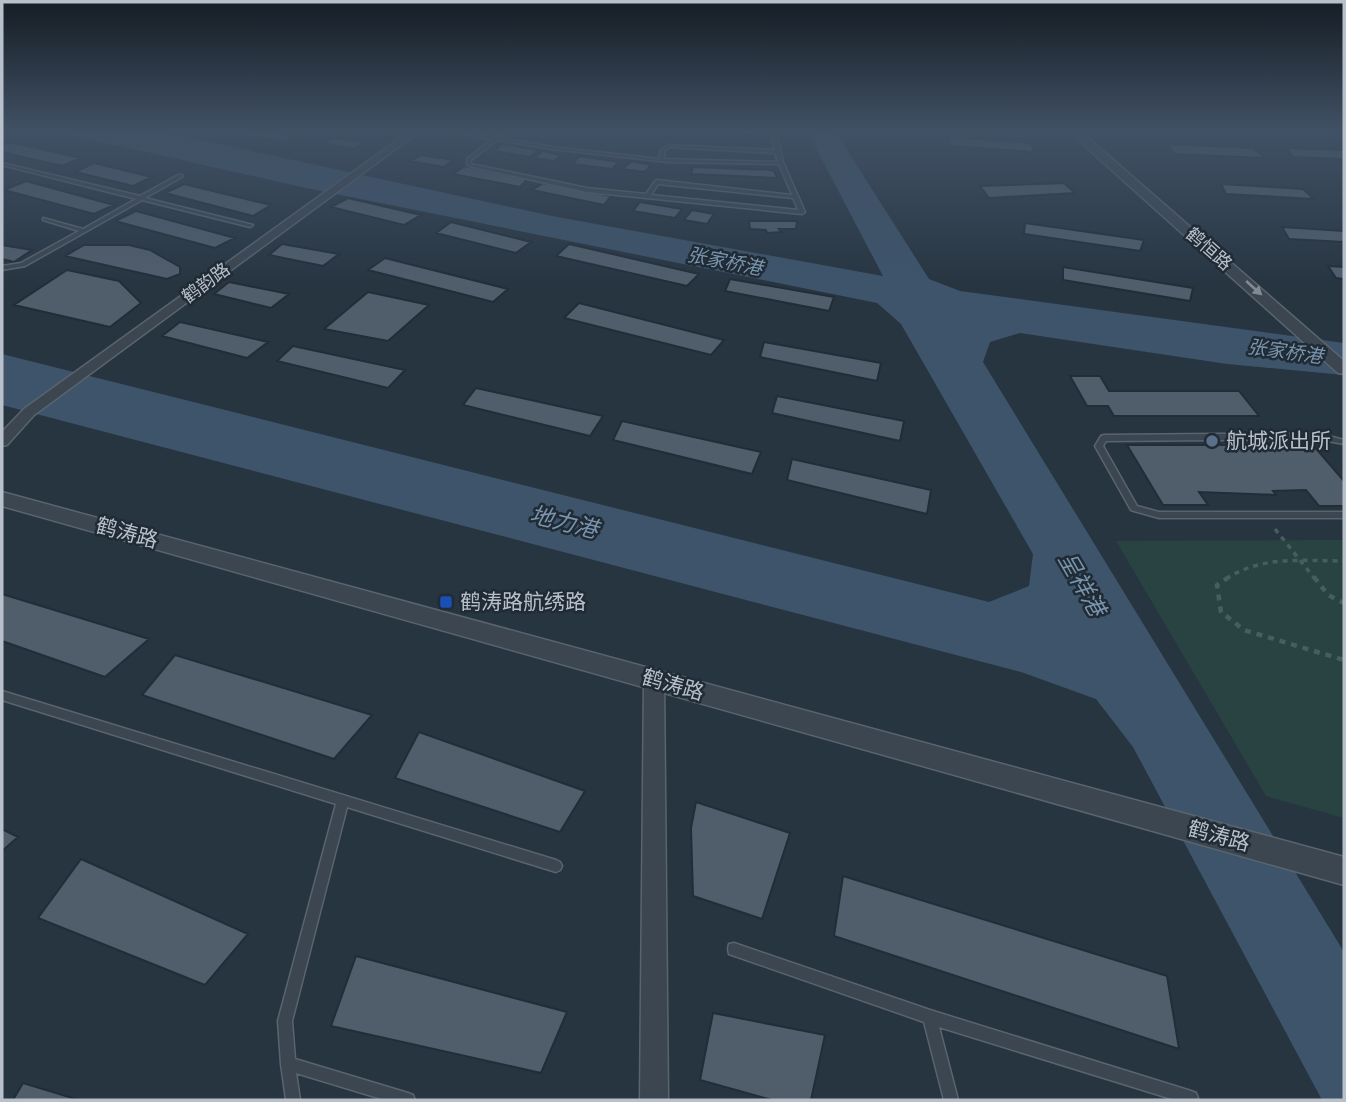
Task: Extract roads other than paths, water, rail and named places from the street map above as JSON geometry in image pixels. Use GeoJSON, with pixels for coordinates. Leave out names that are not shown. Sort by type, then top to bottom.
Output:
{"type":"FeatureCollection","features":[{"type":"Feature","properties":{"kind":"street","name":"鹤韵路"},"geometry":{"type":"LineString","coordinates":[[2,440],[29,412],[344,182]]}},
{"type":"Feature","properties":{"kind":"street","name":"鹤恒路"},"geometry":{"type":"LineString","coordinates":[[1132,182],[1344,369]]}},
{"type":"Feature","properties":{"kind":"street","name":"鹤恒路"},"geometry":{"type":"LineString","coordinates":[[1147,182],[1344,349]]}},
{"type":"Feature","properties":{"kind":"street","name":"鹤涛路"},"geometry":{"type":"LineString","coordinates":[[2,499],[1344,871]]}},
{"type":"Feature","properties":{"kind":"street"},"geometry":{"type":"LineString","coordinates":[[654,679],[654,1100]]}},
{"type":"Feature","properties":{"kind":"lane"},"geometry":{"type":"LineString","coordinates":[[81,182],[250,225]]}},
{"type":"Feature","properties":{"kind":"lane"},"geometry":{"type":"LineString","coordinates":[[2,268],[23,265],[169,182]]}},
{"type":"Feature","properties":{"kind":"lane"},"geometry":{"type":"LineString","coordinates":[[551,182],[587,190],[802,212],[788,182]]}},
{"type":"Feature","properties":{"kind":"lane"},"geometry":{"type":"LineString","coordinates":[[648,195],[657,182]]}},
{"type":"Feature","properties":{"kind":"lane"},"geometry":{"type":"LineString","coordinates":[[661,182],[795,197]]}},
{"type":"Feature","properties":{"kind":"lane"},"geometry":{"type":"LineString","coordinates":[[45,219],[85,231]]}},
{"type":"Feature","properties":{"kind":"lane"},"geometry":{"type":"LineString","coordinates":[[1344,442],[1317,436],[1104,438],[1099,446],[1134,508],[1159,515],[1344,515]]}},
{"type":"Feature","properties":{"kind":"lane"},"geometry":{"type":"LineString","coordinates":[[2,695],[556,866]]}},
{"type":"Feature","properties":{"kind":"lane"},"geometry":{"type":"LineString","coordinates":[[293,1100],[285,1021],[343,800]]}},
{"type":"Feature","properties":{"kind":"lane"},"geometry":{"type":"LineString","coordinates":[[734,949],[930,1017],[1191,1098]]}},
{"type":"Feature","properties":{"kind":"lane"},"geometry":{"type":"LineString","coordinates":[[930,1017],[951,1100]]}},
{"type":"Feature","properties":{"kind":"lane"},"geometry":{"type":"LineString","coordinates":[[288,1064],[408,1100]]}},
{"type":"Feature","properties":{"kind":"water"},"geometry":{"type":"Polygon","coordinates":[[[281,182],[397,182],[552,216],[883,276],[834,182],[868,182],[929,279],[960,291],[1344,343],[1344,375],[1227,364],[1020,333],[990,342],[983,362],[1344,952],[1344,1100],[1322,1100],[1133,747],[1096,699],[1021,672],[2,405],[2,354],[989,602],[1029,586],[1033,554],[901,324],[877,303],[281,182]]]}},
{"type":"Feature","properties":{"kind":"place","name":"航城派出所"},"geometry":{"type":"Point","coordinates":[1212,441]}},
{"type":"Feature","properties":{"kind":"place","name":"鹤涛路航绣路"},"geometry":{"type":"Point","coordinates":[446,602]}},
{"type":"Feature","properties":{"kind":"water label","name":"张家桥港"},"geometry":{"type":"Point","coordinates":[725,261]}},
{"type":"Feature","properties":{"kind":"water label","name":"张家桥港"},"geometry":{"type":"Point","coordinates":[1285,351]}},
{"type":"Feature","properties":{"kind":"water label","name":"地力港"},"geometry":{"type":"Point","coordinates":[564,522]}},
{"type":"Feature","properties":{"kind":"water label","name":"呈祥港"},"geometry":{"type":"Point","coordinates":[1082,584]}}]}
